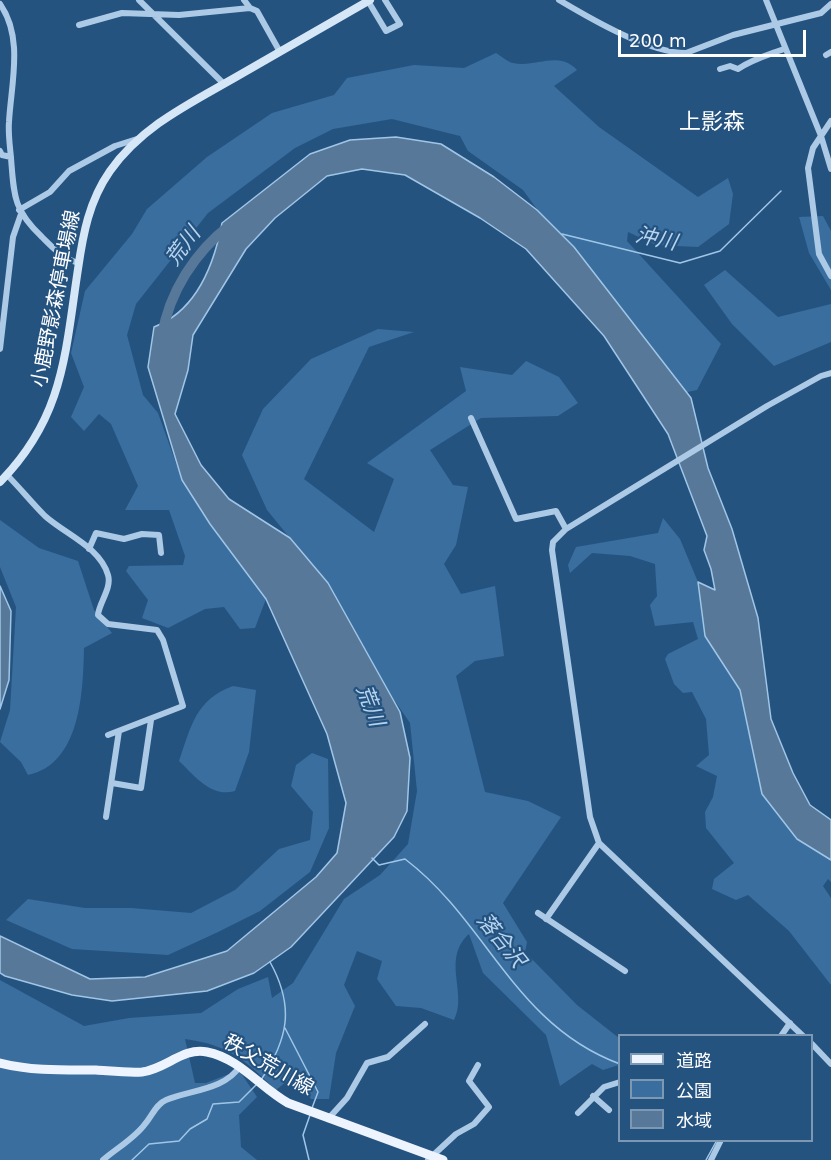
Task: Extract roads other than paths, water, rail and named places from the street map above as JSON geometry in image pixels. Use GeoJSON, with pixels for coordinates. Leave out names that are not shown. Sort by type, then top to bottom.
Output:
{"type":"FeatureCollection","features":[{"type":"Feature","properties":{"kind":"main road","name":"小鹿野影森停車場線"},"geometry":{"type":"LineString","coordinates":[[0,482],[39,435],[59,387],[88,214],[108,173],[137,139],[172,113],[369,1]]}},
{"type":"Feature","properties":{"kind":"main road","name":"秩父荒川線"},"geometry":{"type":"LineString","coordinates":[[0,1064],[26,1069],[143,1072],[188,1052],[198,1051],[218,1055],[240,1066],[274,1095],[328,1119],[430,1158],[443,1160]]}},
{"type":"Feature","properties":{"kind":"street"},"geometry":{"type":"LineString","coordinates":[[139,0],[150,14],[224,84]]}},
{"type":"Feature","properties":{"kind":"street"},"geometry":{"type":"LineString","coordinates":[[244,0],[250,8]]}},
{"type":"Feature","properties":{"kind":"street"},"geometry":{"type":"LineString","coordinates":[[369,1],[386,31],[399,24],[385,0]]}},
{"type":"Feature","properties":{"kind":"street"},"geometry":{"type":"LineString","coordinates":[[559,0],[617,30],[671,52],[686,53],[733,34],[821,13],[831,4]]}},
{"type":"Feature","properties":{"kind":"street"},"geometry":{"type":"LineString","coordinates":[[766,0],[821,136],[831,169]]}},
{"type":"Feature","properties":{"kind":"street"},"geometry":{"type":"LineString","coordinates":[[0,4],[13,39],[15,60],[9,123],[12,189],[20,212],[62,256],[79,263]]}},
{"type":"Feature","properties":{"kind":"street"},"geometry":{"type":"LineString","coordinates":[[79,25],[122,13],[179,15],[250,8],[257,11],[280,52]]}},
{"type":"Feature","properties":{"kind":"street"},"geometry":{"type":"LineString","coordinates":[[720,69],[730,66],[738,69],[752,60],[763,59],[784,49]]}},
{"type":"Feature","properties":{"kind":"street"},"geometry":{"type":"LineString","coordinates":[[831,121],[809,159],[809,177],[819,254],[831,276]]}},
{"type":"Feature","properties":{"kind":"street"},"geometry":{"type":"LineString","coordinates":[[0,349],[10,256],[20,212],[50,192],[69,171],[115,146],[137,139]]}},
{"type":"Feature","properties":{"kind":"street"},"geometry":{"type":"LineString","coordinates":[[0,152],[2,155],[11,157]]}},
{"type":"Feature","properties":{"kind":"street"},"geometry":{"type":"LineString","coordinates":[[802,1034],[599,843],[590,817],[552,556],[553,542],[566,529],[767,406],[821,376],[831,374]]}},
{"type":"Feature","properties":{"kind":"street"},"geometry":{"type":"LineString","coordinates":[[471,418],[516,519],[548,510],[556,511],[566,529]]}},
{"type":"Feature","properties":{"kind":"street"},"geometry":{"type":"LineString","coordinates":[[7,475],[46,516],[89,549],[108,575],[109,583],[98,615],[102,621],[108,624],[157,630],[163,640],[183,706],[108,735]]}},
{"type":"Feature","properties":{"kind":"street"},"geometry":{"type":"LineString","coordinates":[[89,549],[96,533],[124,539],[159,535],[161,553]]}},
{"type":"Feature","properties":{"kind":"street"},"geometry":{"type":"LineString","coordinates":[[112,783],[141,788],[151,720]]}},
{"type":"Feature","properties":{"kind":"street"},"geometry":{"type":"LineString","coordinates":[[106,817],[119,730]]}},
{"type":"Feature","properties":{"kind":"street"},"geometry":{"type":"LineString","coordinates":[[546,918],[599,843]]}},
{"type":"Feature","properties":{"kind":"street"},"geometry":{"type":"LineString","coordinates":[[538,913],[625,971]]}},
{"type":"Feature","properties":{"kind":"street"},"geometry":{"type":"LineString","coordinates":[[782,1034],[790,1023]]}},
{"type":"Feature","properties":{"kind":"street"},"geometry":{"type":"LineString","coordinates":[[328,1119],[347,1098],[367,1063],[388,1056],[425,1024]]}},
{"type":"Feature","properties":{"kind":"street"},"geometry":{"type":"LineString","coordinates":[[813,1045],[831,1064]]}},
{"type":"Feature","properties":{"kind":"street"},"geometry":{"type":"LineString","coordinates":[[430,1158],[456,1134],[474,1124],[489,1107],[469,1081],[478,1065]]}},
{"type":"Feature","properties":{"kind":"street"},"geometry":{"type":"LineString","coordinates":[[103,1160],[145,1125],[159,1105],[190,1091],[219,1084],[233,1077],[240,1066]]}},
{"type":"Feature","properties":{"kind":"street"},"geometry":{"type":"LineString","coordinates":[[578,1113],[592,1096],[604,1087],[618,1083]]}},
{"type":"Feature","properties":{"kind":"street"},"geometry":{"type":"LineString","coordinates":[[592,1096],[609,1110]]}},
{"type":"Feature","properties":{"kind":"street"},"geometry":{"type":"LineString","coordinates":[[711,1160],[720,1142]]}},
{"type":"Feature","properties":{"kind":"water"},"geometry":{"type":"Polygon","coordinates":[[[396,137],[441,144],[494,177],[537,210],[574,247],[691,398],[708,468],[732,529],[758,618],[771,719],[793,773],[810,805],[831,820],[831,860],[797,839],[762,794],[740,690],[705,636],[698,582],[715,590],[704,550],[707,536],[668,434],[604,336],[526,249],[480,218],[405,175],[362,169],[327,176],[275,218],[246,249],[193,335],[188,370],[175,414],[201,465],[229,499],[290,538],[328,583],[400,712],[410,758],[407,811],[394,837],[291,947],[254,973],[207,991],[112,1001],[72,995],[5,976],[0,973],[0,936],[90,979],[145,977],[227,951],[316,877],[337,853],[346,803],[327,734],[266,599],[210,524],[182,480],[148,367],[154,327],[169,320],[181,310],[201,285],[214,255],[222,223],[310,154],[350,140],[396,137]]]}},
{"type":"Feature","properties":{"kind":"water"},"geometry":{"type":"Polygon","coordinates":[[[0,586],[11,611],[9,680],[0,709],[0,586]]]}},
{"type":"Feature","properties":{"kind":"waterway","name":"沖川"},"geometry":{"type":"LineString","coordinates":[[562,234],[680,263],[720,251],[781,191]]}},
{"type":"Feature","properties":{"kind":"waterway","name":"荒川"},"geometry":{"type":"LineString","coordinates":[[162,336],[171,304],[186,274],[195,260],[230,225]]}},
{"type":"Feature","properties":{"kind":"waterway","name":"落合沢"},"geometry":{"type":"LineString","coordinates":[[372,858],[379,865],[405,859],[434,884],[459,912],[527,999],[553,1024],[584,1047],[618,1063]]}},
{"type":"Feature","properties":{"kind":"waterway"},"geometry":{"type":"LineString","coordinates":[[261,1080],[277,1051],[285,1022],[283,994],[270,962]]}},
{"type":"Feature","properties":{"kind":"waterway"},"geometry":{"type":"LineString","coordinates":[[285,1028],[318,1092],[312,1108]]}},
{"type":"Feature","properties":{"kind":"waterway"},"geometry":{"type":"LineString","coordinates":[[132,1160],[149,1144],[179,1141],[190,1129],[207,1119],[213,1104],[239,1102],[256,1085]]}},
{"type":"Feature","properties":{"kind":"waterway"},"geometry":{"type":"LineString","coordinates":[[309,1160],[303,1135],[310,1115]]}},
{"type":"Feature","properties":{"kind":"waterway","name":"落合沢"},"geometry":{"type":"LineString","coordinates":[[706,1160],[716,1142]]}},
{"type":"Feature","properties":{"kind":"district","name":"上影森"},"geometry":{"type":"Point","coordinates":[712,123]}}]}
